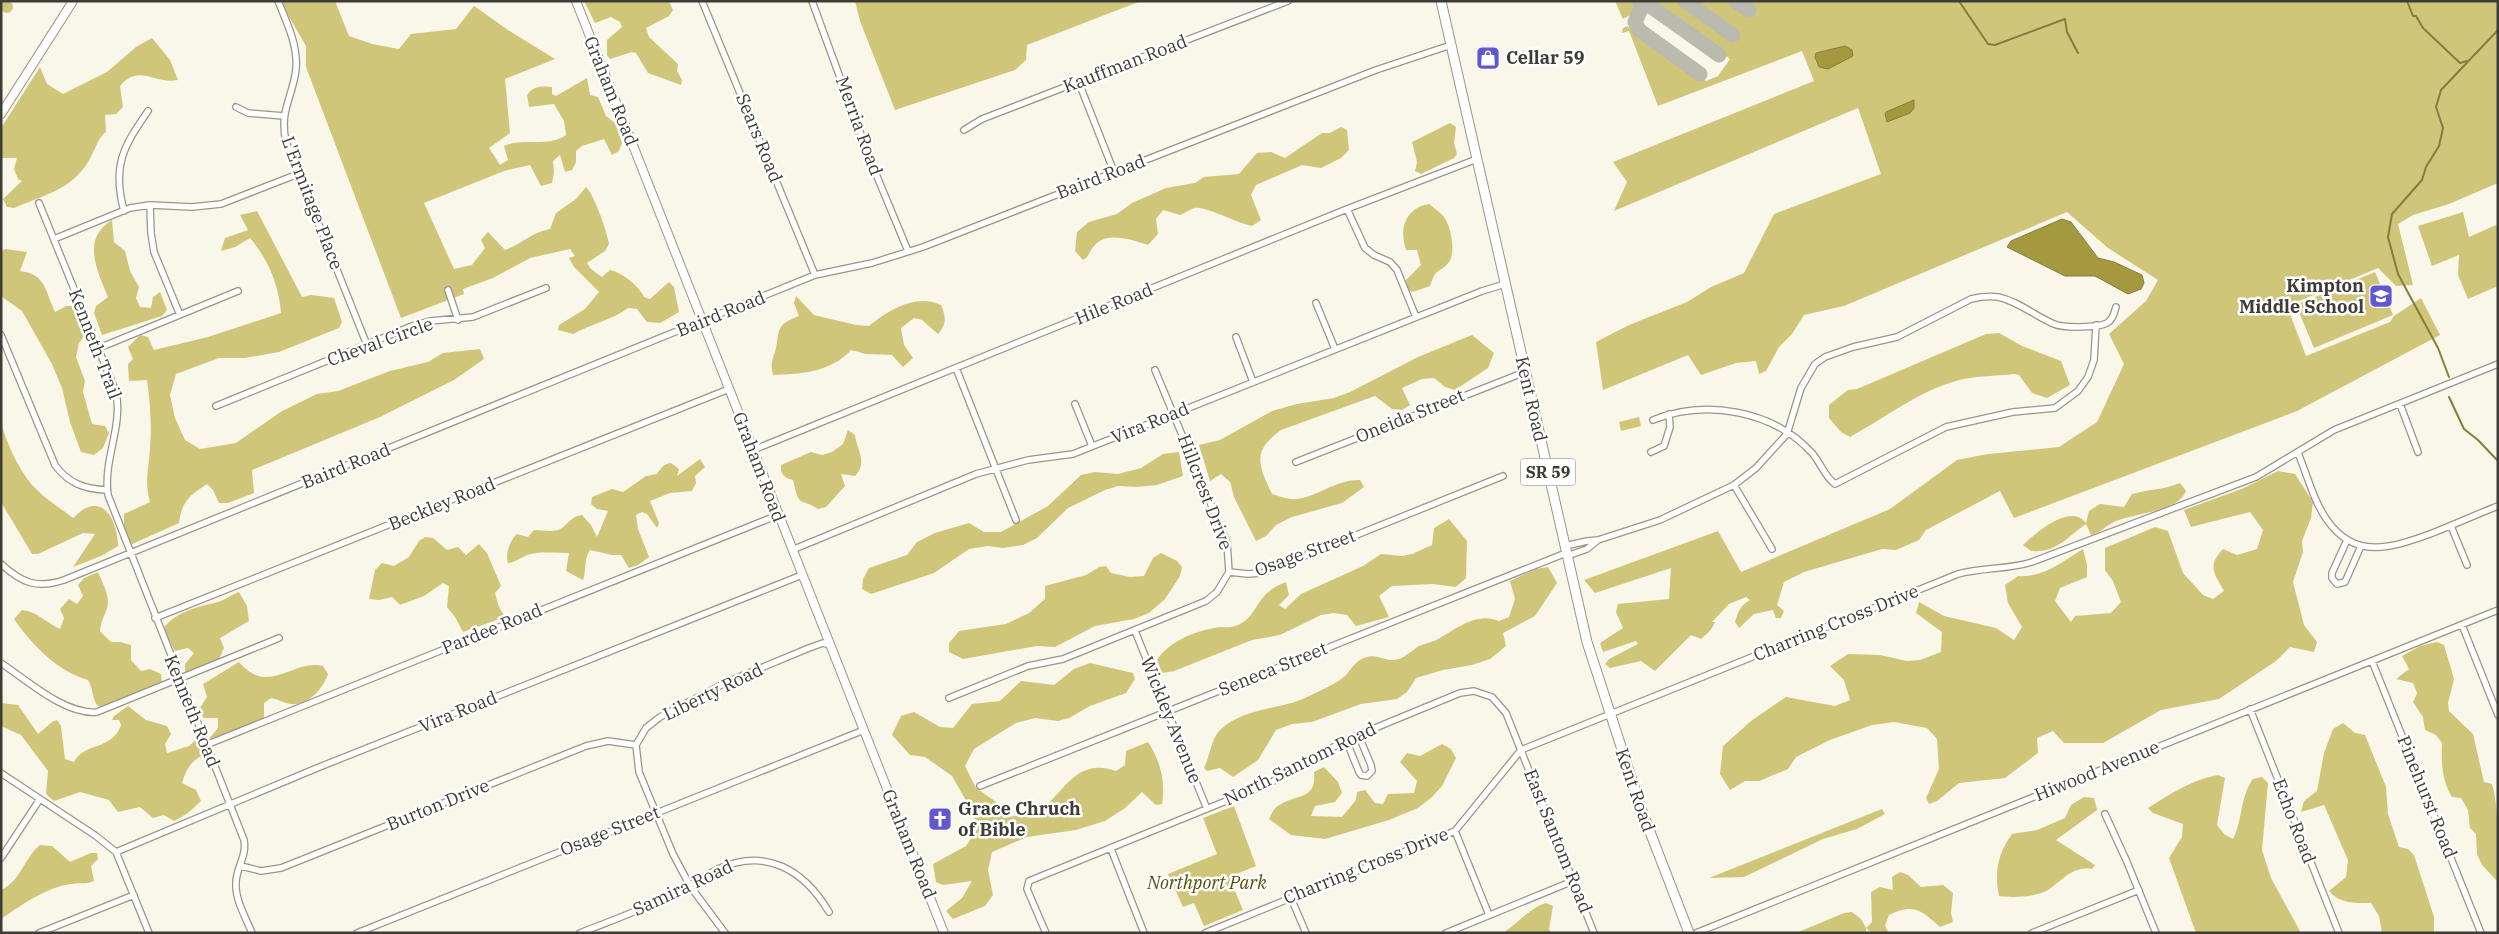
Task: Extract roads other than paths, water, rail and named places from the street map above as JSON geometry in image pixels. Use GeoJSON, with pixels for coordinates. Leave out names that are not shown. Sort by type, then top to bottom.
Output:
{"type":"FeatureCollection","features":[{"type":"Feature","properties":{"kind":"main road"},"geometry":{"type":"LineString","coordinates":[[1,114],[73,1]]}},
{"type":"Feature","properties":{"kind":"main road","name":"Graham Road"},"geometry":{"type":"LineString","coordinates":[[576,1],[944,933]]}},
{"type":"Feature","properties":{"kind":"main road","name":"Kent Road"},"geometry":{"type":"LineString","coordinates":[[1441,1],[1587,642],[1609,714],[1651,836],[1689,933]]}},
{"type":"Feature","properties":{"kind":"street","name":"L'Ermitage Place"},"geometry":{"type":"LineString","coordinates":[[278,1],[292,38],[296,59],[295,75],[284,116],[286,142],[367,345]]}},
{"type":"Feature","properties":{"kind":"street","name":"Sears Road"},"geometry":{"type":"LineString","coordinates":[[702,1],[815,275]]}},
{"type":"Feature","properties":{"kind":"street","name":"Merria Road"},"geometry":{"type":"LineString","coordinates":[[812,1],[872,162],[908,251]]}},
{"type":"Feature","properties":{"kind":"street","name":"Kauffman Road"},"geometry":{"type":"LineString","coordinates":[[964,130],[982,119],[1288,1]]}},
{"type":"Feature","properties":{"kind":"street","name":"Baird Road"},"geometry":{"type":"LineString","coordinates":[[1,564],[22,580],[46,585],[129,554],[815,275],[872,262],[908,251],[1376,70],[1451,44]]}},
{"type":"Feature","properties":{"kind":"street"},"geometry":{"type":"LineString","coordinates":[[1079,83],[1114,172]]}},
{"type":"Feature","properties":{"kind":"street"},"geometry":{"type":"LineString","coordinates":[[236,107],[248,113],[284,116]]}},
{"type":"Feature","properties":{"kind":"street"},"geometry":{"type":"LineString","coordinates":[[124,210],[119,190],[119,164],[128,140],[148,111]]}},
{"type":"Feature","properties":{"kind":"street","name":"Hile Road"},"geometry":{"type":"LineString","coordinates":[[753,450],[1347,209],[1477,159]]}},
{"type":"Feature","properties":{"kind":"street"},"geometry":{"type":"LineString","coordinates":[[54,239],[124,210],[150,205],[192,207],[221,204],[298,174]]}},
{"type":"Feature","properties":{"kind":"street","name":"Kenneth Trail"},"geometry":{"type":"LineString","coordinates":[[39,203],[116,392],[118,407],[116,431],[107,469],[107,490]]}},
{"type":"Feature","properties":{"kind":"street"},"geometry":{"type":"LineString","coordinates":[[150,205],[154,252],[180,315]]}},
{"type":"Feature","properties":{"kind":"street"},"geometry":{"type":"LineString","coordinates":[[1347,209],[1365,248],[1374,255],[1390,262],[1397,270],[1416,318]]}},
{"type":"Feature","properties":{"kind":"street","name":"Vira Road"},"geometry":{"type":"LineString","coordinates":[[792,550],[994,468],[1028,460],[1064,456],[1092,446],[1482,291],[1505,284]]}},
{"type":"Feature","properties":{"kind":"street","name":"Cheval Circle"},"geometry":{"type":"LineString","coordinates":[[216,406],[424,322],[474,317],[546,288]]}},
{"type":"Feature","properties":{"kind":"street"},"geometry":{"type":"LineString","coordinates":[[448,290],[458,320]]}},
{"type":"Feature","properties":{"kind":"street"},"geometry":{"type":"LineString","coordinates":[[98,348],[238,291]]}},
{"type":"Feature","properties":{"kind":"street"},"geometry":{"type":"LineString","coordinates":[[1566,552],[1587,540],[1598,540],[1660,520],[1734,485],[1756,468],[1786,434],[1801,388],[1815,364],[1825,357],[1853,347],[1897,337],[1971,299],[1982,297],[1998,298],[2060,325],[2106,324],[2112,319],[2116,307]]}},
{"type":"Feature","properties":{"kind":"street"},"geometry":{"type":"LineString","coordinates":[[1316,304],[1335,349]]}},
{"type":"Feature","properties":{"kind":"street"},"geometry":{"type":"LineString","coordinates":[[1652,420],[1669,414],[1711,409],[1730,411],[1755,418],[1786,434],[1812,453],[1828,479],[1834,484],[1946,427],[2013,412],[2041,411],[2061,404],[2078,391],[2088,377],[2094,360],[2096,325]]}},
{"type":"Feature","properties":{"kind":"street"},"geometry":{"type":"LineString","coordinates":[[1,335],[55,466],[64,476],[79,486],[107,490]]}},
{"type":"Feature","properties":{"kind":"street"},"geometry":{"type":"LineString","coordinates":[[1236,337],[1254,382]]}},
{"type":"Feature","properties":{"kind":"street","name":"Charring Cross Drive"},"geometry":{"type":"LineString","coordinates":[[1206,933],[1455,831],[1521,750],[1958,574],[1984,568],[2019,566],[2256,477],[2334,430],[2498,364]]}},
{"type":"Feature","properties":{"kind":"street"},"geometry":{"type":"LineString","coordinates":[[956,368],[1016,520]]}},
{"type":"Feature","properties":{"kind":"street","name":"Hillcrest Drive"},"geometry":{"type":"LineString","coordinates":[[1155,370],[1227,543],[1229,572]]}},
{"type":"Feature","properties":{"kind":"street","name":"Oneida Street"},"geometry":{"type":"LineString","coordinates":[[1296,462],[1525,372]]}},
{"type":"Feature","properties":{"kind":"street","name":"Beckley Road"},"geometry":{"type":"LineString","coordinates":[[155,618],[728,388]]}},
{"type":"Feature","properties":{"kind":"street"},"geometry":{"type":"LineString","coordinates":[[1075,404],[1092,446]]}},
{"type":"Feature","properties":{"kind":"street"},"geometry":{"type":"LineString","coordinates":[[2400,404],[2418,452]]}},
{"type":"Feature","properties":{"kind":"street"},"geometry":{"type":"LineString","coordinates":[[1651,452],[1664,446],[1670,427],[1669,414]]}},
{"type":"Feature","properties":{"kind":"street"},"geometry":{"type":"LineString","coordinates":[[2298,453],[2323,514],[2347,540],[2361,546],[2379,548],[2397,546],[2452,526],[2498,506]]}},
{"type":"Feature","properties":{"kind":"street","name":"Osage Street"},"geometry":{"type":"LineString","coordinates":[[949,698],[1028,666],[1063,659],[1206,601],[1217,592],[1229,572],[1262,573],[1503,476]]}},
{"type":"Feature","properties":{"kind":"street"},"geometry":{"type":"LineString","coordinates":[[1734,485],[1772,549]]}},
{"type":"Feature","properties":{"kind":"street","name":"Kenneth Road"},"geometry":{"type":"LineString","coordinates":[[107,490],[129,554],[244,840],[245,853],[236,888],[252,933]]}},
{"type":"Feature","properties":{"kind":"street","name":"Pardee Road"},"geometry":{"type":"LineString","coordinates":[[206,745],[778,515]]}},
{"type":"Feature","properties":{"kind":"street"},"geometry":{"type":"LineString","coordinates":[[2452,526],[2467,565]]}},
{"type":"Feature","properties":{"kind":"street"},"geometry":{"type":"LineString","coordinates":[[1566,552],[1587,549],[1598,540]]}},
{"type":"Feature","properties":{"kind":"street"},"geometry":{"type":"LineString","coordinates":[[2347,540],[2332,573],[2332,578],[2337,584],[2345,582],[2361,546]]}},
{"type":"Feature","properties":{"kind":"street","name":"Seneca Street"},"geometry":{"type":"LineString","coordinates":[[980,786],[1566,552]]}},
{"type":"Feature","properties":{"kind":"street","name":"Vira Road"},"geometry":{"type":"LineString","coordinates":[[116,852],[229,804],[802,575]]}},
{"type":"Feature","properties":{"kind":"street","name":"Hiwood Avenue"},"geometry":{"type":"LineString","coordinates":[[1696,933],[2498,610]]}},
{"type":"Feature","properties":{"kind":"street"},"geometry":{"type":"LineString","coordinates":[[2462,625],[2498,715]]}},
{"type":"Feature","properties":{"kind":"street","name":"Wickley Avenue"},"geometry":{"type":"LineString","coordinates":[[1134,631],[1207,809]]}},
{"type":"Feature","properties":{"kind":"street"},"geometry":{"type":"LineString","coordinates":[[1,663],[65,706],[86,712],[102,711],[279,638]]}},
{"type":"Feature","properties":{"kind":"street","name":"Liberty Road"},"geometry":{"type":"LineString","coordinates":[[636,745],[646,728],[653,722],[699,695],[809,648],[823,643],[830,645]]}},
{"type":"Feature","properties":{"kind":"street","name":"Pinehurst Road"},"geometry":{"type":"LineString","coordinates":[[2372,661],[2481,933]]}},
{"type":"Feature","properties":{"kind":"street","name":"North Santom Road"},"geometry":{"type":"LineString","coordinates":[[1046,933],[1027,885],[1032,880],[1268,784],[1358,734],[1460,693],[1474,691],[1492,698],[1502,707],[1521,750]]}},
{"type":"Feature","properties":{"kind":"street","name":"Echo Road"},"geometry":{"type":"LineString","coordinates":[[2250,709],[2339,933]]}},
{"type":"Feature","properties":{"kind":"street","name":"Osage Street"},"geometry":{"type":"LineString","coordinates":[[357,933],[864,730]]}},
{"type":"Feature","properties":{"kind":"street"},"geometry":{"type":"LineString","coordinates":[[1346,740],[1359,772],[1361,775],[1367,776],[1372,771],[1371,765],[1358,734]]}},
{"type":"Feature","properties":{"kind":"street","name":"Burton Drive"},"geometry":{"type":"LineString","coordinates":[[241,866],[261,872],[281,868],[586,746],[608,741],[636,745]]}},
{"type":"Feature","properties":{"kind":"street"},"geometry":{"type":"LineString","coordinates":[[636,745],[636,764],[655,814],[690,886],[725,933]]}},
{"type":"Feature","properties":{"kind":"street","name":"East Santom Road"},"geometry":{"type":"LineString","coordinates":[[1521,750],[1594,933]]}},
{"type":"Feature","properties":{"kind":"street"},"geometry":{"type":"LineString","coordinates":[[1,773],[96,836],[116,852],[149,933]]}},
{"type":"Feature","properties":{"kind":"street"},"geometry":{"type":"LineString","coordinates":[[1,858],[40,800]]}},
{"type":"Feature","properties":{"kind":"street"},"geometry":{"type":"LineString","coordinates":[[2105,814],[2156,933]]}},
{"type":"Feature","properties":{"kind":"street"},"geometry":{"type":"LineString","coordinates":[[1455,831],[1490,915]]}},
{"type":"Feature","properties":{"kind":"street"},"geometry":{"type":"LineString","coordinates":[[1110,849],[1144,933]]}},
{"type":"Feature","properties":{"kind":"street","name":"Samira Road"},"geometry":{"type":"LineString","coordinates":[[580,933],[665,899],[732,864],[764,862],[785,867],[805,879],[818,892],[830,912]]}},
{"type":"Feature","properties":{"kind":"street"},"geometry":{"type":"LineString","coordinates":[[1446,933],[1573,881]]}},
{"type":"Feature","properties":{"kind":"street"},"geometry":{"type":"LineString","coordinates":[[2032,933],[2139,890]]}},
{"type":"Feature","properties":{"kind":"street"},"geometry":{"type":"LineString","coordinates":[[39,933],[134,895]]}},
{"type":"Feature","properties":{"kind":"street"},"geometry":{"type":"LineString","coordinates":[[1291,898],[1306,933]]}},
{"type":"Feature","properties":{"kind":"waterway"},"geometry":{"type":"LineString","coordinates":[[1959,1],[1988,44],[1995,45],[2065,19],[2067,32],[2078,53]]}},
{"type":"Feature","properties":{"kind":"waterway"},"geometry":{"type":"LineString","coordinates":[[2407,1],[2413,16],[2416,16],[2423,28],[2460,63],[2467,61]]}},
{"type":"Feature","properties":{"kind":"waterway"},"geometry":{"type":"LineString","coordinates":[[2449,377],[2438,348],[2398,274],[2388,237],[2392,214],[2422,180],[2426,167],[2439,146],[2443,128],[2436,107],[2441,90],[2498,30]]}},
{"type":"Feature","properties":{"kind":"waterway"},"geometry":{"type":"LineString","coordinates":[[2449,397],[2464,429],[2478,440],[2498,461]]}},
{"type":"Feature","properties":{"kind":"place","name":"Cellar 59"},"geometry":{"type":"Point","coordinates":[1488,58]}},
{"type":"Feature","properties":{"kind":"place","name":"Kimpton Middle School"},"geometry":{"type":"Point","coordinates":[2381,296]}},
{"type":"Feature","properties":{"kind":"place","name":"Grace Chruch of Bible"},"geometry":{"type":"Point","coordinates":[940,819]}},
{"type":"Feature","properties":{"kind":"park label","name":"Northport Park"},"geometry":{"type":"Point","coordinates":[1207,883]}}]}
